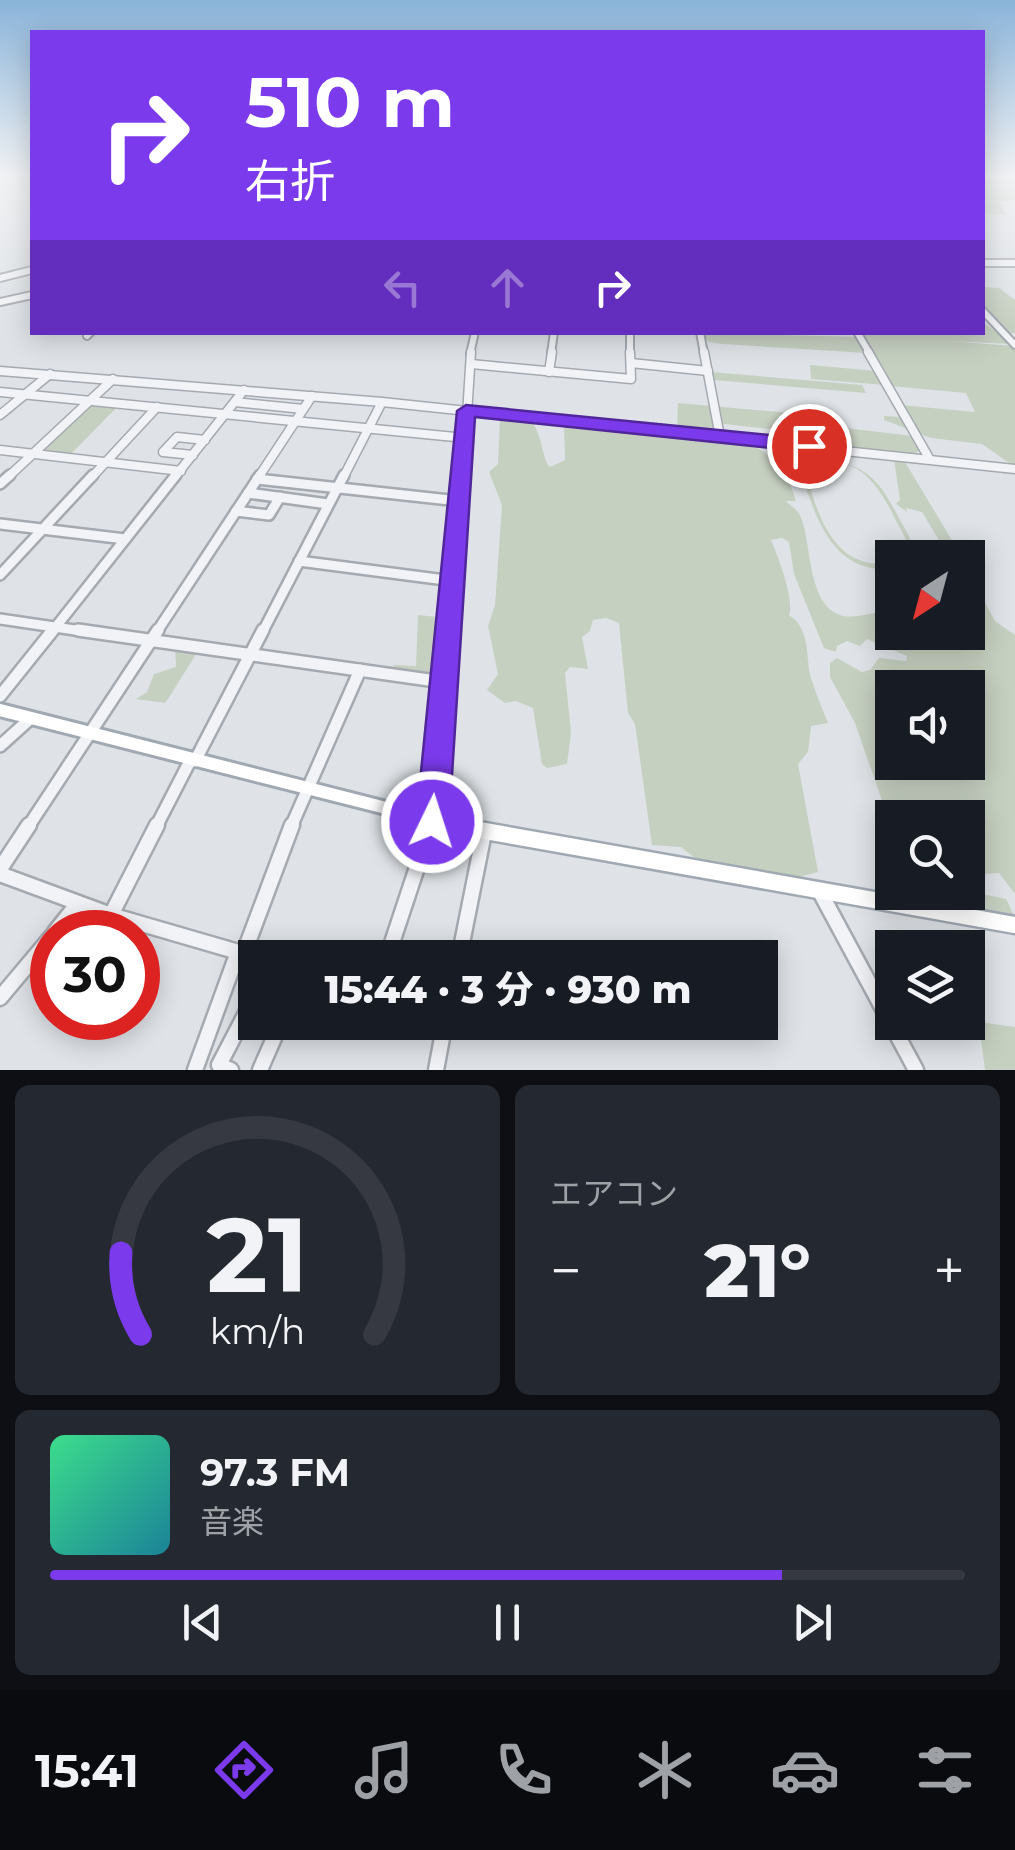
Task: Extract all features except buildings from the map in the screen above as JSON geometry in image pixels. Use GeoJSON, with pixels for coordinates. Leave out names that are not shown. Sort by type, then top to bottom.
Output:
{"type":"FeatureCollection","features":[{"type":"Feature","properties":{"kind":"main road"},"geometry":{"type":"LineString","coordinates":[[0,710],[484,834],[1015,924]]}},
{"type":"Feature","properties":{"kind":"street"},"geometry":{"type":"LineString","coordinates":[[985,263],[1014,263]]}},
{"type":"Feature","properties":{"kind":"street"},"geometry":{"type":"LineString","coordinates":[[0,278],[30,270]]}},
{"type":"Feature","properties":{"kind":"street"},"geometry":{"type":"LineString","coordinates":[[0,302],[30,295]]}},
{"type":"Feature","properties":{"kind":"street"},"geometry":{"type":"LineString","coordinates":[[985,313],[1015,345]]}},
{"type":"Feature","properties":{"kind":"street"},"geometry":{"type":"LineString","coordinates":[[393,940],[432,822],[475,335]]}},
{"type":"Feature","properties":{"kind":"street"},"geometry":{"type":"LineString","coordinates":[[549,372],[554,335]]}},
{"type":"Feature","properties":{"kind":"street"},"geometry":{"type":"LineString","coordinates":[[471,364],[631,379],[630,335]]}},
{"type":"Feature","properties":{"kind":"street"},"geometry":{"type":"LineString","coordinates":[[701,335],[720,437]]}},
{"type":"Feature","properties":{"kind":"street"},"geometry":{"type":"LineString","coordinates":[[859,335],[929,458]]}},
{"type":"Feature","properties":{"kind":"street"},"geometry":{"type":"LineString","coordinates":[[630,363],[708,371]]}},
{"type":"Feature","properties":{"kind":"street"},"geometry":{"type":"LineString","coordinates":[[0,371],[382,402],[1015,469]]}},
{"type":"Feature","properties":{"kind":"street"},"geometry":{"type":"LineString","coordinates":[[0,415],[50,374]]}},
{"type":"Feature","properties":{"kind":"street"},"geometry":{"type":"LineString","coordinates":[[0,484],[113,379]]}},
{"type":"Feature","properties":{"kind":"street"},"geometry":{"type":"LineString","coordinates":[[0,696],[244,390]]}},
{"type":"Feature","properties":{"kind":"street"},"geometry":{"type":"LineString","coordinates":[[0,392],[464,438]]}},
{"type":"Feature","properties":{"kind":"street"},"geometry":{"type":"LineString","coordinates":[[95,910],[0,872],[312,396]]}},
{"type":"Feature","properties":{"kind":"street"},"geometry":{"type":"LineString","coordinates":[[235,402],[303,409]]}},
{"type":"Feature","properties":{"kind":"street"},"geometry":{"type":"LineString","coordinates":[[113,910],[382,402]]}},
{"type":"Feature","properties":{"kind":"street"},"geometry":{"type":"LineString","coordinates":[[0,575],[157,407]]}},
{"type":"Feature","properties":{"kind":"street"},"geometry":{"type":"LineString","coordinates":[[193,455],[163,452],[176,437],[204,440]]}},
{"type":"Feature","properties":{"kind":"street"},"geometry":{"type":"LineString","coordinates":[[0,450],[180,470]]}},
{"type":"Feature","properties":{"kind":"street"},"geometry":{"type":"LineString","coordinates":[[257,480],[459,501]]}},
{"type":"Feature","properties":{"kind":"street"},"geometry":{"type":"LineString","coordinates":[[248,493],[328,504]]}},
{"type":"Feature","properties":{"kind":"street"},"geometry":{"type":"LineString","coordinates":[[236,511],[269,515],[280,497]]}},
{"type":"Feature","properties":{"kind":"street"},"geometry":{"type":"LineString","coordinates":[[0,524],[125,539]]}},
{"type":"Feature","properties":{"kind":"street"},"geometry":{"type":"LineString","coordinates":[[300,561],[453,581]]}},
{"type":"Feature","properties":{"kind":"street"},"geometry":{"type":"LineString","coordinates":[[0,619],[443,682]]}},
{"type":"Feature","properties":{"kind":"street"},"geometry":{"type":"LineString","coordinates":[[252,940],[305,789],[360,670]]}},
{"type":"Feature","properties":{"kind":"street"},"geometry":{"type":"LineString","coordinates":[[0,746],[31,718]]}},
{"type":"Feature","properties":{"kind":"street"},"geometry":{"type":"LineString","coordinates":[[462,940],[484,834]]}},
{"type":"Feature","properties":{"kind":"street"},"geometry":{"type":"LineString","coordinates":[[820,892],[916,1070]]}},
{"type":"Feature","properties":{"kind":"street"},"geometry":{"type":"LineString","coordinates":[[73,910],[78,904]]}},
{"type":"Feature","properties":{"kind":"street"},"geometry":{"type":"LineString","coordinates":[[160,929],[238,951]]}},
{"type":"Feature","properties":{"kind":"street"},"geometry":{"type":"LineString","coordinates":[[0,998],[30,962]]}},
{"type":"Feature","properties":{"kind":"street"},"geometry":{"type":"LineString","coordinates":[[238,974],[197,1064],[225,1067],[238,1036]]}},
{"type":"Feature","properties":{"kind":"street"},"geometry":{"type":"LineString","coordinates":[[260,1070],[273,1040]]}},
{"type":"Feature","properties":{"kind":"street"},"geometry":{"type":"LineString","coordinates":[[436,1070],[442,1040]]}},
{"type":"Feature","properties":{"kind":"green space"},"geometry":{"type":"Polygon","coordinates":[[[985,287],[999,288],[1015,300],[1015,333],[1005,333],[985,311],[985,287]]]}},
{"type":"Feature","properties":{"kind":"green space"},"geometry":{"type":"Polygon","coordinates":[[[985,324],[1012,344],[947,341],[1015,346],[1015,467],[982,444],[931,438],[884,420],[884,416],[902,417],[900,405],[975,412],[966,393],[890,386],[866,353],[723,344],[709,342],[700,335],[985,335],[985,324]]]}},
{"type":"Feature","properties":{"kind":"green space"},"geometry":{"type":"Polygon","coordinates":[[[810,365],[877,371],[885,385],[811,379],[810,365]]]}},
{"type":"Feature","properties":{"kind":"green space"},"geometry":{"type":"Polygon","coordinates":[[[711,372],[862,385],[866,393],[713,380],[711,372]]]}},
{"type":"Feature","properties":{"kind":"green space"},"geometry":{"type":"Polygon","coordinates":[[[90,402],[120,404],[69,456],[36,452],[90,402]]]}},
{"type":"Feature","properties":{"kind":"green space"},"geometry":{"type":"Polygon","coordinates":[[[678,403],[824,416],[828,426],[913,436],[921,449],[905,462],[952,540],[939,540],[922,512],[906,508],[907,512],[896,504],[900,500],[893,453],[790,442],[786,431],[724,424],[718,434],[758,448],[785,474],[796,501],[786,501],[802,520],[815,582],[828,608],[845,616],[875,614],[875,642],[867,639],[860,646],[847,641],[837,646],[836,652],[824,648],[794,574],[789,542],[782,538],[771,540],[788,589],[789,615],[801,628],[811,678],[828,723],[811,726],[808,752],[798,764],[818,872],[788,880],[701,863],[681,847],[652,845],[635,724],[628,713],[619,623],[606,618],[593,620],[590,631],[582,637],[588,669],[570,667],[565,673],[571,733],[567,764],[547,768],[542,764],[533,708],[516,701],[505,703],[487,690],[498,674],[488,626],[495,605],[502,505],[489,472],[498,464],[500,418],[530,419],[550,467],[565,460],[564,423],[677,431],[678,403]]]}},
{"type":"Feature","properties":{"kind":"green space"},"geometry":{"type":"Polygon","coordinates":[[[822,462],[838,462],[851,465],[862,470],[887,496],[910,540],[906,540],[890,508],[865,475],[842,463],[812,468],[807,478],[825,526],[844,551],[875,563],[875,568],[856,563],[832,543],[823,529],[803,480],[806,469],[822,462]]]}},
{"type":"Feature","properties":{"kind":"green space"},"geometry":{"type":"Polygon","coordinates":[[[985,602],[995,621],[1015,635],[1015,894],[999,873],[985,874],[985,800],[882,800],[855,723],[830,677],[830,663],[837,658],[862,672],[870,670],[879,658],[906,661],[907,656],[893,650],[985,650],[985,602]]]}},
{"type":"Feature","properties":{"kind":"green space"},"geometry":{"type":"Polygon","coordinates":[[[418,615],[447,618],[441,676],[393,669],[394,665],[416,666],[418,615]]]}},
{"type":"Feature","properties":{"kind":"green space"},"geometry":{"type":"Polygon","coordinates":[[[175,648],[198,651],[165,703],[136,699],[147,692],[154,674],[176,667],[175,648]]]}},
{"type":"Feature","properties":{"kind":"green space"},"geometry":{"type":"Polygon","coordinates":[[[985,895],[1006,899],[1015,918],[965,910],[985,910],[985,895]]]}},
{"type":"Feature","properties":{"kind":"green space"},"geometry":{"type":"Polygon","coordinates":[[[985,1023],[1015,1027],[1015,1070],[985,1070],[981,1040],[985,1040],[985,1023]]]}},
{"type":"Feature","properties":{"kind":"route"},"geometry":{"type":"LineString","coordinates":[[432,822],[466,411],[809,446]]}}]}
